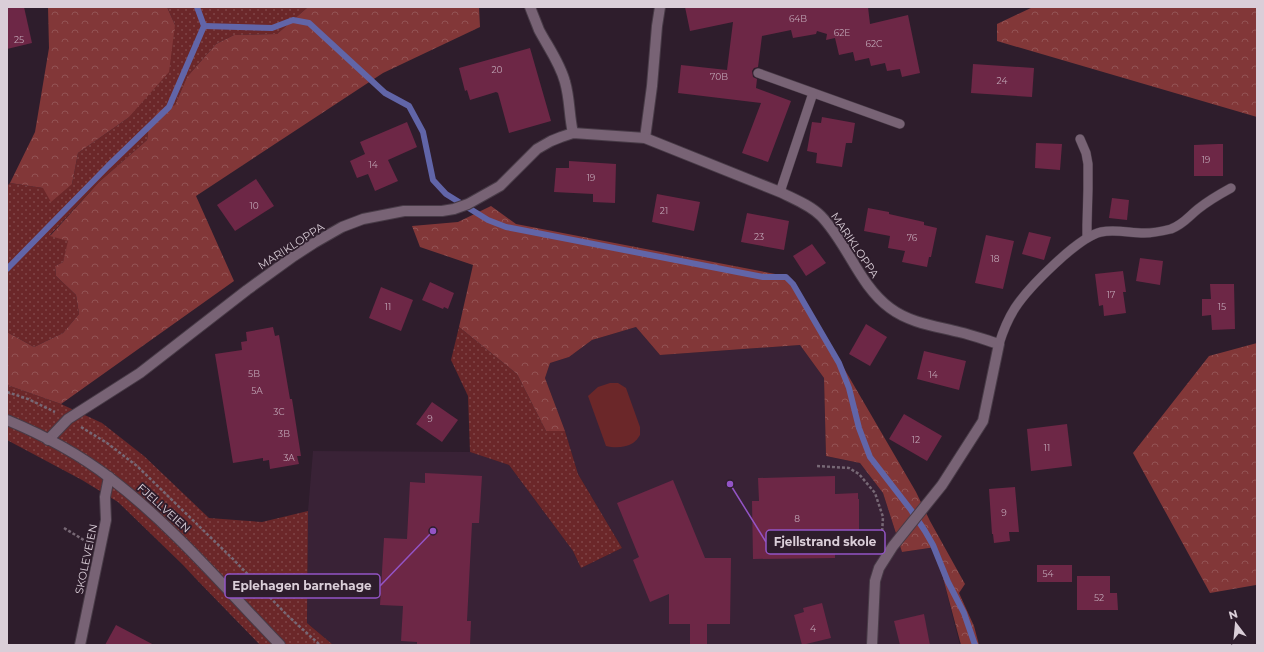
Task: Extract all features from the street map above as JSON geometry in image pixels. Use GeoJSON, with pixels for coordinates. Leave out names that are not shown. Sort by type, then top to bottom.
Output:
{"type":"FeatureCollection","features":[{"type":"Feature","properties":{"kind":"street"},"geometry":{"type":"LineString","coordinates":[[530,7],[539,29],[560,68],[565,82],[569,98],[570,123],[573,133]]}},
{"type":"Feature","properties":{"kind":"street"},"geometry":{"type":"LineString","coordinates":[[645,138],[660,7]]}},
{"type":"Feature","properties":{"kind":"street","name":"MARIKLOPPA"},"geometry":{"type":"LineString","coordinates":[[48,440],[68,419],[140,373],[247,290],[294,256],[342,227],[363,219],[392,213],[404,211],[442,211],[468,204],[500,186],[537,149],[551,140],[573,133],[645,138],[797,200],[820,215],[837,236],[866,283],[889,307],[898,314],[915,321],[960,332],[999,344]]}},
{"type":"Feature","properties":{"kind":"street"},"geometry":{"type":"LineString","coordinates":[[872,645],[875,581],[879,568],[893,546],[942,485],[983,421],[999,344]]}},
{"type":"Feature","properties":{"kind":"street","name":"FJELLVEIEN"},"geometry":{"type":"LineString","coordinates":[[7,420],[48,440],[78,457],[109,477],[140,502],[184,543],[280,645]]}},
{"type":"Feature","properties":{"kind":"street","name":"SKOLEVEIEN"},"geometry":{"type":"LineString","coordinates":[[80,645],[106,520],[105,497],[109,477]]}},
{"type":"Feature","properties":{"kind":"lane"},"geometry":{"type":"LineString","coordinates":[[758,73],[900,124]]}},
{"type":"Feature","properties":{"kind":"lane"},"geometry":{"type":"LineString","coordinates":[[780,192],[813,93]]}},
{"type":"Feature","properties":{"kind":"lane"},"geometry":{"type":"LineString","coordinates":[[1080,139],[1086,153],[1088,164],[1087,238]]}},
{"type":"Feature","properties":{"kind":"lane"},"geometry":{"type":"LineString","coordinates":[[999,344],[1008,319],[1015,307],[1031,287],[1054,265],[1087,238],[1102,232],[1118,231],[1146,233],[1171,228],[1182,224],[1198,209],[1231,188]]}},
{"type":"Feature","properties":{"kind":"path"},"geometry":{"type":"LineString","coordinates":[[7,392],[28,399],[68,419],[107,443],[137,466],[234,560],[286,614],[320,645]]}},
{"type":"Feature","properties":{"kind":"path"},"geometry":{"type":"LineString","coordinates":[[817,466],[849,468],[859,474],[875,493],[883,517],[882,550],[884,560]]}},
{"type":"Feature","properties":{"kind":"path"},"geometry":{"type":"LineString","coordinates":[[64,528],[100,549]]}},
{"type":"Feature","properties":{"kind":"shaded area"},"geometry":{"type":"Polygon","coordinates":[[[167,7],[308,7],[277,34],[234,35],[216,44],[187,77],[175,105],[149,126],[147,140],[99,182],[50,235],[69,241],[63,262],[55,266],[56,276],[76,295],[79,314],[63,333],[34,347],[7,332],[7,186],[10,183],[43,188],[72,184],[78,153],[128,118],[175,25],[167,7]]]}},
{"type":"Feature","properties":{"kind":"shaded area"},"geometry":{"type":"Polygon","coordinates":[[[459,327],[517,374],[546,431],[565,431],[578,474],[622,548],[581,568],[573,551],[509,465],[470,452],[468,396],[451,360],[459,327]]]}},
{"type":"Feature","properties":{"kind":"shaded area"},"geometry":{"type":"Polygon","coordinates":[[[636,327],[660,355],[800,345],[824,378],[826,456],[860,463],[883,493],[902,552],[936,547],[960,645],[336,645],[332,644],[307,623],[308,511],[313,451],[470,452],[509,465],[573,551],[581,568],[622,548],[578,474],[565,431],[545,378],[550,363],[569,357],[592,340],[636,327]]]}},
{"type":"Feature","properties":{"kind":"shaded area"},"geometry":{"type":"Polygon","coordinates":[[[610,383],[618,383],[626,388],[640,427],[640,435],[637,439],[630,445],[623,447],[606,446],[588,396],[598,387],[610,383]]]}},
{"type":"Feature","properties":{"kind":"shaded area"},"geometry":{"type":"Polygon","coordinates":[[[7,385],[61,404],[102,423],[144,456],[209,518],[262,522],[308,511],[307,623],[332,644],[336,645],[260,645],[183,565],[118,502],[82,480],[7,440],[7,385]]]}},
{"type":"Feature","properties":{"kind":"green space"},"geometry":{"type":"Polygon","coordinates":[[[48,7],[167,7],[175,25],[169,72],[128,118],[78,153],[72,184],[51,202],[43,188],[10,183],[35,132],[49,48],[48,7]]]}},
{"type":"Feature","properties":{"kind":"green space"},"geometry":{"type":"Polygon","coordinates":[[[308,7],[479,7],[480,27],[383,73],[196,196],[234,281],[61,404],[7,385],[7,332],[34,347],[63,333],[79,314],[76,295],[56,276],[55,266],[63,262],[68,241],[50,236],[99,182],[147,140],[149,126],[158,111],[175,105],[187,77],[216,44],[234,35],[277,34],[308,7]]]}},
{"type":"Feature","properties":{"kind":"green space"},"geometry":{"type":"Polygon","coordinates":[[[1033,7],[1257,7],[1257,117],[997,41],[997,24],[1033,7]]]}},
{"type":"Feature","properties":{"kind":"green space"},"geometry":{"type":"Polygon","coordinates":[[[491,206],[516,224],[786,276],[792,279],[916,492],[930,521],[965,584],[959,593],[974,626],[979,645],[961,645],[936,547],[902,552],[883,493],[860,463],[826,456],[824,378],[800,345],[660,355],[636,327],[592,340],[569,357],[550,363],[545,378],[565,431],[546,431],[517,374],[459,327],[473,265],[420,247],[412,226],[458,222],[491,206]]]}},
{"type":"Feature","properties":{"kind":"green space"},"geometry":{"type":"Polygon","coordinates":[[[1257,343],[1257,586],[1210,593],[1133,453],[1209,356],[1257,343]]]}},
{"type":"Feature","properties":{"kind":"building"},"geometry":{"type":"Polygon","coordinates":[[[7,7],[24,7],[32,43],[7,49],[7,7]]]}},
{"type":"Feature","properties":{"kind":"building"},"geometry":{"type":"Polygon","coordinates":[[[685,7],[868,7],[870,24],[908,15],[920,73],[902,77],[900,69],[887,71],[885,63],[871,66],[869,58],[855,61],[853,52],[839,55],[835,38],[826,40],[827,34],[817,31],[816,34],[793,38],[791,30],[762,36],[758,67],[754,68],[752,71],[753,77],[757,79],[756,88],[791,101],[768,162],[742,153],[761,103],[678,93],[681,65],[727,70],[733,22],[690,31],[685,7]]]}},
{"type":"Feature","properties":{"kind":"building"},"geometry":{"type":"Polygon","coordinates":[[[530,48],[551,121],[509,133],[498,93],[496,92],[470,100],[467,90],[465,91],[459,68],[530,48]]]}},
{"type":"Feature","properties":{"kind":"building"},"geometry":{"type":"Polygon","coordinates":[[[973,64],[1034,68],[1032,97],[971,93],[973,64]]]}},
{"type":"Feature","properties":{"kind":"building"},"geometry":{"type":"Polygon","coordinates":[[[822,117],[855,123],[852,143],[846,143],[842,167],[816,163],[817,153],[807,151],[812,122],[821,123],[822,117]]]}},
{"type":"Feature","properties":{"kind":"building"},"geometry":{"type":"Polygon","coordinates":[[[407,122],[417,147],[388,160],[398,181],[375,191],[368,174],[357,178],[350,161],[365,154],[360,142],[407,122]]]}},
{"type":"Feature","properties":{"kind":"building"},"geometry":{"type":"Polygon","coordinates":[[[1036,143],[1062,144],[1060,170],[1035,168],[1036,143]]]}},
{"type":"Feature","properties":{"kind":"building"},"geometry":{"type":"Polygon","coordinates":[[[1223,144],[1223,176],[1194,176],[1194,145],[1223,144]]]}},
{"type":"Feature","properties":{"kind":"building"},"geometry":{"type":"Polygon","coordinates":[[[569,161],[616,164],[615,203],[593,202],[593,194],[554,192],[556,168],[569,168],[569,161]]]}},
{"type":"Feature","properties":{"kind":"building"},"geometry":{"type":"Polygon","coordinates":[[[256,179],[274,206],[235,231],[217,205],[256,179]]]}},
{"type":"Feature","properties":{"kind":"building"},"geometry":{"type":"Polygon","coordinates":[[[657,194],[700,202],[694,231],[652,222],[657,194]]]}},
{"type":"Feature","properties":{"kind":"building"},"geometry":{"type":"Polygon","coordinates":[[[1112,198],[1129,200],[1127,220],[1109,218],[1112,198]]]}},
{"type":"Feature","properties":{"kind":"building"},"geometry":{"type":"Polygon","coordinates":[[[868,208],[889,212],[889,214],[924,222],[924,225],[937,228],[931,257],[929,257],[927,267],[902,262],[905,251],[888,248],[890,236],[864,231],[868,208]]]}},
{"type":"Feature","properties":{"kind":"building"},"geometry":{"type":"Polygon","coordinates":[[[747,213],[789,221],[784,250],[741,242],[747,213]]]}},
{"type":"Feature","properties":{"kind":"building"},"geometry":{"type":"Polygon","coordinates":[[[1029,232],[1051,237],[1044,260],[1022,254],[1029,232]]]}},
{"type":"Feature","properties":{"kind":"building"},"geometry":{"type":"Polygon","coordinates":[[[986,235],[1014,241],[1003,289],[975,283],[986,235]]]}},
{"type":"Feature","properties":{"kind":"building"},"geometry":{"type":"Polygon","coordinates":[[[812,244],[826,263],[806,276],[793,256],[812,244]]]}},
{"type":"Feature","properties":{"kind":"building"},"geometry":{"type":"Polygon","coordinates":[[[1140,258],[1163,261],[1160,285],[1136,281],[1140,258]]]}},
{"type":"Feature","properties":{"kind":"building"},"geometry":{"type":"Polygon","coordinates":[[[1123,271],[1126,292],[1123,292],[1126,313],[1104,316],[1103,305],[1099,306],[1095,274],[1123,271]]]}},
{"type":"Feature","properties":{"kind":"building"},"geometry":{"type":"Polygon","coordinates":[[[430,282],[454,293],[448,309],[444,307],[443,309],[422,300],[430,282]]]}},
{"type":"Feature","properties":{"kind":"building"},"geometry":{"type":"Polygon","coordinates":[[[1210,284],[1234,284],[1235,329],[1212,330],[1211,315],[1202,316],[1202,299],[1211,299],[1210,284]]]}},
{"type":"Feature","properties":{"kind":"building"},"geometry":{"type":"Polygon","coordinates":[[[381,287],[413,300],[401,331],[369,318],[381,287]]]}},
{"type":"Feature","properties":{"kind":"building"},"geometry":{"type":"Polygon","coordinates":[[[866,324],[887,337],[870,366],[849,354],[866,324]]]}},
{"type":"Feature","properties":{"kind":"building"},"geometry":{"type":"Polygon","coordinates":[[[273,327],[275,336],[279,335],[290,399],[292,399],[301,456],[297,456],[299,464],[270,469],[269,460],[263,461],[263,458],[233,463],[215,354],[242,350],[241,342],[247,341],[246,332],[273,327]]]}},
{"type":"Feature","properties":{"kind":"building"},"geometry":{"type":"Polygon","coordinates":[[[924,351],[966,361],[959,390],[917,379],[924,351]]]}},
{"type":"Feature","properties":{"kind":"building"},"geometry":{"type":"Polygon","coordinates":[[[432,402],[458,420],[442,442],[416,424],[432,402]]]}},
{"type":"Feature","properties":{"kind":"building"},"geometry":{"type":"Polygon","coordinates":[[[904,414],[942,436],[927,461],[889,439],[904,414]]]}},
{"type":"Feature","properties":{"kind":"building"},"geometry":{"type":"Polygon","coordinates":[[[1067,424],[1072,466],[1031,471],[1027,429],[1067,424]]]}},
{"type":"Feature","properties":{"kind":"building"},"geometry":{"type":"Polygon","coordinates":[[[425,473],[482,476],[479,523],[472,523],[467,621],[471,621],[470,645],[417,645],[417,642],[401,641],[403,606],[380,605],[384,538],[407,539],[410,482],[425,483],[425,473]]]}},
{"type":"Feature","properties":{"kind":"building"},"geometry":{"type":"Polygon","coordinates":[[[835,476],[835,494],[858,493],[859,535],[835,535],[835,558],[753,559],[752,501],[759,501],[758,478],[835,476]]]}},
{"type":"Feature","properties":{"kind":"building"},"geometry":{"type":"Polygon","coordinates":[[[673,480],[705,558],[731,558],[730,624],[707,624],[707,645],[690,645],[690,624],[669,624],[669,594],[650,602],[633,560],[639,557],[617,503],[673,480]]]}},
{"type":"Feature","properties":{"kind":"building"},"geometry":{"type":"Polygon","coordinates":[[[1015,487],[1019,532],[1009,532],[1010,541],[994,543],[989,489],[1015,487]]]}},
{"type":"Feature","properties":{"kind":"building"},"geometry":{"type":"Polygon","coordinates":[[[1037,565],[1072,565],[1072,582],[1037,582],[1037,565]]]}},
{"type":"Feature","properties":{"kind":"building"},"geometry":{"type":"Polygon","coordinates":[[[1077,576],[1110,576],[1110,593],[1117,593],[1118,610],[1077,610],[1077,576]]]}},
{"type":"Feature","properties":{"kind":"building"},"geometry":{"type":"Polygon","coordinates":[[[822,603],[831,638],[802,645],[794,615],[804,612],[803,608],[822,603]]]}},
{"type":"Feature","properties":{"kind":"building"},"geometry":{"type":"Polygon","coordinates":[[[924,614],[930,645],[900,645],[894,621],[924,614]]]}},
{"type":"Feature","properties":{"kind":"building"},"geometry":{"type":"Polygon","coordinates":[[[116,625],[154,645],[105,645],[116,625]]]}},
{"type":"Feature","properties":{"kind":"waterway"},"geometry":{"type":"LineString","coordinates":[[7,269],[108,166],[169,107],[204,26],[197,7]]}},
{"type":"Feature","properties":{"kind":"waterway"},"geometry":{"type":"LineString","coordinates":[[204,26],[272,28],[293,20],[309,23],[385,93],[409,106],[423,132],[433,180],[446,194],[488,220],[506,227],[763,277],[786,277],[793,284],[839,363],[849,388],[859,428],[870,457],[911,510],[933,545],[948,582],[964,613],[975,645]]}},
{"type":"Feature","properties":{"kind":"place","name":"Fjellstrand skole"},"geometry":{"type":"Point","coordinates":[730,484]}},
{"type":"Feature","properties":{"kind":"place","name":"Eplehagen barnehage"},"geometry":{"type":"Point","coordinates":[433,531]}}]}
